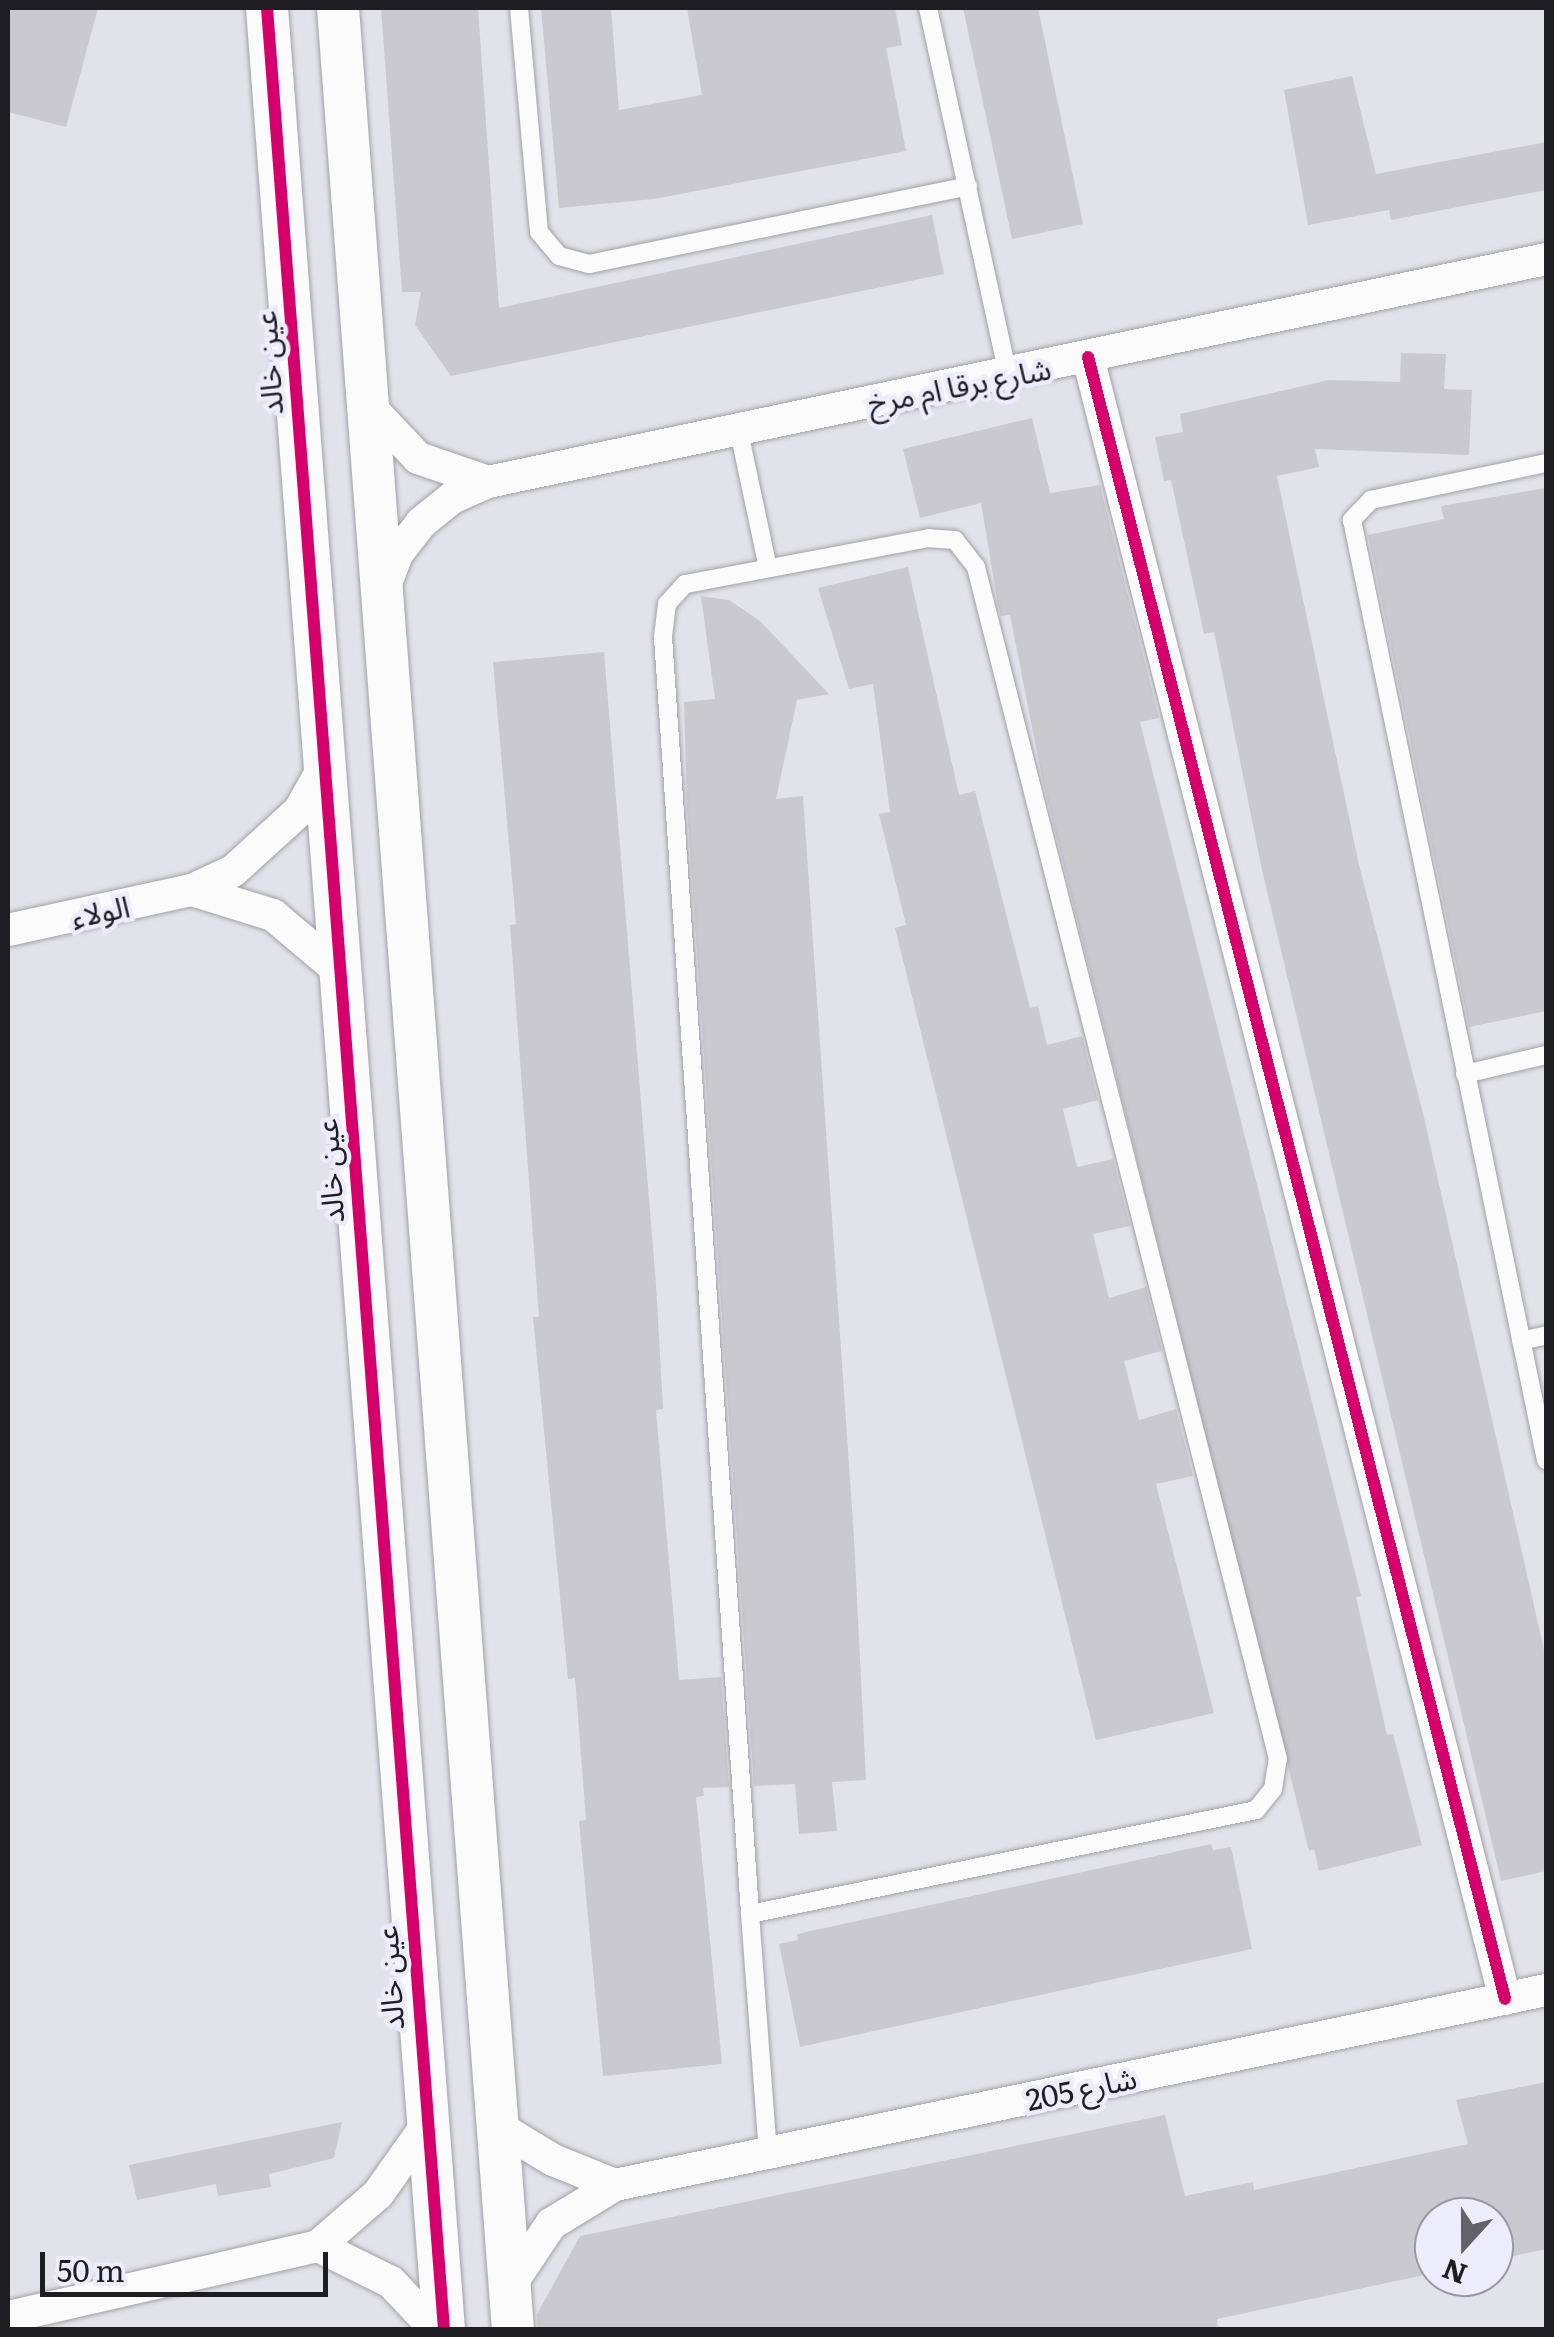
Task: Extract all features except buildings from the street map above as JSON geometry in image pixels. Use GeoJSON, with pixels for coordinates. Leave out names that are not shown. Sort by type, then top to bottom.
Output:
{"type":"FeatureCollection","features":[{"type":"Feature","properties":{"kind":"street","name":"عين خالد"},"geometry":{"type":"LineString","coordinates":[[267,8],[320,772],[424,2129],[444,2330]]}},
{"type":"Feature","properties":{"kind":"street"},"geometry":{"type":"LineString","coordinates":[[338,8],[513,2330]]}},
{"type":"Feature","properties":{"kind":"street","name":"شارع برقا ام مرخ"},"geometry":{"type":"LineString","coordinates":[[382,590],[397,554],[421,523],[452,498],[488,482],[1546,258]]}},
{"type":"Feature","properties":{"kind":"street"},"geometry":{"type":"LineString","coordinates":[[1088,358],[1505,1999]]}},
{"type":"Feature","properties":{"kind":"street"},"geometry":{"type":"LineString","coordinates":[[367,404],[418,458],[488,482]]}},
{"type":"Feature","properties":{"kind":"street","name":"الولاء"},"geometry":{"type":"LineString","coordinates":[[8,930],[192,890],[269,844],[320,772]]}},
{"type":"Feature","properties":{"kind":"street","name":"الولاء"},"geometry":{"type":"LineString","coordinates":[[192,890],[273,915],[338,970]]}},
{"type":"Feature","properties":{"kind":"street","name":"شارع 205"},"geometry":{"type":"LineString","coordinates":[[508,2287],[551,2224],[615,2186],[1546,1990]]}},
{"type":"Feature","properties":{"kind":"street"},"geometry":{"type":"LineString","coordinates":[[497,2126],[553,2160],[615,2186]]}},
{"type":"Feature","properties":{"kind":"street"},"geometry":{"type":"LineString","coordinates":[[8,2317],[318,2246],[378,2194],[424,2129]]}},
{"type":"Feature","properties":{"kind":"street"},"geometry":{"type":"LineString","coordinates":[[318,2246],[391,2282],[436,2330]]}},
{"type":"Feature","properties":{"kind":"lane"},"geometry":{"type":"LineString","coordinates":[[519,8],[539,232],[559,256],[589,264],[968,186]]}},
{"type":"Feature","properties":{"kind":"lane"},"geometry":{"type":"LineString","coordinates":[[928,8],[1008,374]]}},
{"type":"Feature","properties":{"kind":"lane"},"geometry":{"type":"LineString","coordinates":[[738,427],[768,568]]}},
{"type":"Feature","properties":{"kind":"lane"},"geometry":{"type":"LineString","coordinates":[[1546,463],[1371,500],[1352,520],[1546,1460]]}},
{"type":"Feature","properties":{"kind":"lane"},"geometry":{"type":"LineString","coordinates":[[750,1914],[1256,1810],[1273,1789],[1278,1758],[976,567],[954,540],[928,538],[685,584],[666,604],[663,637],[750,1914],[768,2152]]}},
{"type":"Feature","properties":{"kind":"lane"},"geometry":{"type":"LineString","coordinates":[[1465,1074],[1546,1055]]}},
{"type":"Feature","properties":{"kind":"lane"},"geometry":{"type":"LineString","coordinates":[[1520,1341],[1546,1335]]}},
{"type":"Feature","properties":{"kind":"cycle path"},"geometry":{"type":"LineString","coordinates":[[267,8],[444,2330]]}},
{"type":"Feature","properties":{"kind":"cycle path"},"geometry":{"type":"LineString","coordinates":[[1088,357],[1505,1999]]}}]}
